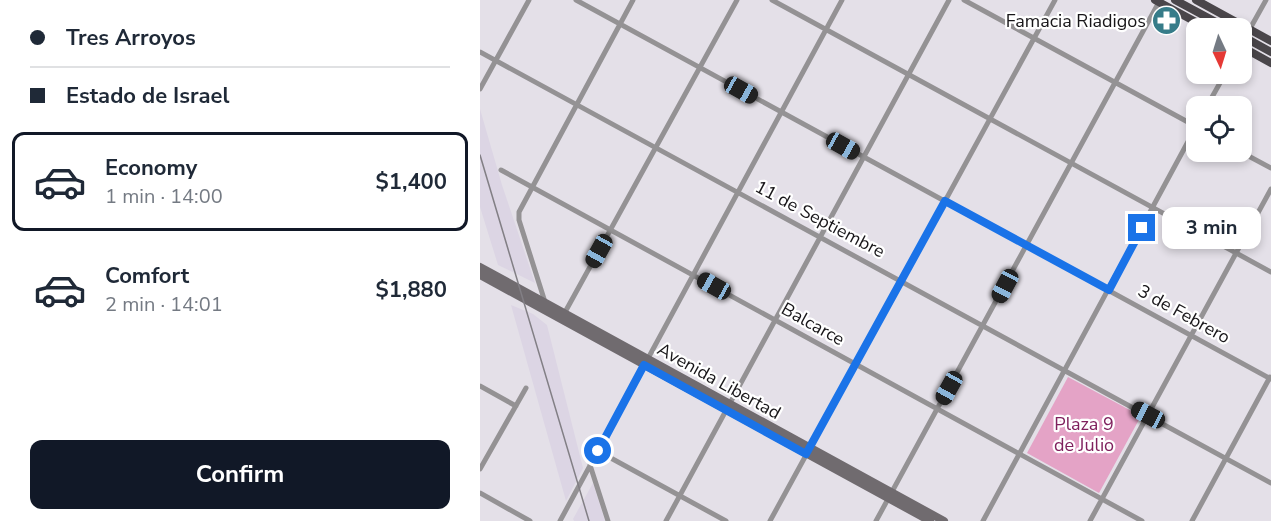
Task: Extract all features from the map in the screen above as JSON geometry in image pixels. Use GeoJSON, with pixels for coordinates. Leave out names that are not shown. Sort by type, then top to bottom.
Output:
{"type":"FeatureCollection","features":[{"type":"Feature","properties":{"kind":"highway"},"geometry":{"type":"LineString","coordinates":[[1175,0],[1208,18]]}},
{"type":"Feature","properties":{"kind":"highway"},"geometry":{"type":"LineString","coordinates":[[1196,0],[1230,18]]}},
{"type":"Feature","properties":{"kind":"highway"},"geometry":{"type":"LineString","coordinates":[[1157,1],[1188,18]]}},
{"type":"Feature","properties":{"kind":"highway"},"geometry":{"type":"LineString","coordinates":[[1252,30],[1271,41]]}},
{"type":"Feature","properties":{"kind":"highway"},"geometry":{"type":"LineString","coordinates":[[1252,45],[1271,52]]}},
{"type":"Feature","properties":{"kind":"highway"},"geometry":{"type":"LineString","coordinates":[[1252,48],[1271,63]]}},
{"type":"Feature","properties":{"kind":"main road","name":"Avenida Libertad"},"geometry":{"type":"LineString","coordinates":[[482,274],[546,304],[563,317]]}},
{"type":"Feature","properties":{"kind":"main road","name":"Avenida Libertad"},"geometry":{"type":"LineString","coordinates":[[482,274],[890,496],[930,521]]}},
{"type":"Feature","properties":{"kind":"main road","name":"Avenida Libertad"},"geometry":{"type":"LineString","coordinates":[[890,496],[944,521]]}},
{"type":"Feature","properties":{"kind":"street"},"geometry":{"type":"LineString","coordinates":[[480,89],[529,0]]}},
{"type":"Feature","properties":{"kind":"street","name":"3 de Febrero"},"geometry":{"type":"LineString","coordinates":[[576,0],[1271,378]]}},
{"type":"Feature","properties":{"kind":"street"},"geometry":{"type":"LineString","coordinates":[[546,304],[518,218],[532,187],[633,0]]}},
{"type":"Feature","properties":{"kind":"street"},"geometry":{"type":"LineString","coordinates":[[563,317],[737,0]]}},
{"type":"Feature","properties":{"kind":"street"},"geometry":{"type":"LineString","coordinates":[[772,0],[1271,272]]}},
{"type":"Feature","properties":{"kind":"street"},"geometry":{"type":"LineString","coordinates":[[560,521],[842,0]]}},
{"type":"Feature","properties":{"kind":"street"},"geometry":{"type":"LineString","coordinates":[[666,521],[949,0]]}},
{"type":"Feature","properties":{"kind":"street"},"geometry":{"type":"LineString","coordinates":[[964,0],[1186,120]]}},
{"type":"Feature","properties":{"kind":"street"},"geometry":{"type":"LineString","coordinates":[[770,521],[1055,0]]}},
{"type":"Feature","properties":{"kind":"street"},"geometry":{"type":"LineString","coordinates":[[1252,25],[1266,0]]}},
{"type":"Feature","properties":{"kind":"street"},"geometry":{"type":"LineString","coordinates":[[876,521],[1157,1]]}},
{"type":"Feature","properties":{"kind":"street","name":"11 de Septiembre"},"geometry":{"type":"LineString","coordinates":[[480,52],[1271,483]]}},
{"type":"Feature","properties":{"kind":"street"},"geometry":{"type":"LineString","coordinates":[[983,521],[1186,147]]}},
{"type":"Feature","properties":{"kind":"street"},"geometry":{"type":"LineString","coordinates":[[1252,158],[1271,168]]}},
{"type":"Feature","properties":{"kind":"street","name":"Balcarce"},"geometry":{"type":"LineString","coordinates":[[501,170],[1142,521]]}},
{"type":"Feature","properties":{"kind":"street"},"geometry":{"type":"LineString","coordinates":[[1090,521],[1271,189]]}},
{"type":"Feature","properties":{"kind":"street"},"geometry":{"type":"LineString","coordinates":[[1192,521],[1271,378]]}},
{"type":"Feature","properties":{"kind":"street"},"geometry":{"type":"LineString","coordinates":[[480,386],[516,406]]}},
{"type":"Feature","properties":{"kind":"street"},"geometry":{"type":"LineString","coordinates":[[480,469],[526,388]]}},
{"type":"Feature","properties":{"kind":"street"},"geometry":{"type":"LineString","coordinates":[[598,451],[726,521]]}},
{"type":"Feature","properties":{"kind":"street"},"geometry":{"type":"LineString","coordinates":[[590,465],[608,521]]}},
{"type":"Feature","properties":{"kind":"street"},"geometry":{"type":"LineString","coordinates":[[480,493],[530,521]]}},
{"type":"Feature","properties":{"kind":"shaded area"},"geometry":{"type":"Polygon","coordinates":[[[480,109],[502,185],[535,283],[498,265],[480,207],[480,109]]]}},
{"type":"Feature","properties":{"kind":"shaded area"},"geometry":{"type":"Polygon","coordinates":[[[511,305],[533,314],[547,325],[583,468],[566,501],[511,305]]]}},
{"type":"Feature","properties":{"kind":"shaded area"},"geometry":{"type":"Polygon","coordinates":[[[593,483],[605,521],[574,521],[573,519],[593,483]]]}},
{"type":"Feature","properties":{"kind":"green space","name":"Plaza 9 de Julio"},"geometry":{"type":"Polygon","coordinates":[[[1068,377],[1141,416],[1099,493],[1027,453],[1068,377]]]}},
{"type":"Feature","properties":{"kind":"railway"},"geometry":{"type":"LineString","coordinates":[[480,155],[589,521]]}},
{"type":"Feature","properties":{"kind":"place","name":"Famacia Riadigos"},"geometry":{"type":"Point","coordinates":[1167,21]}},
{"type":"Feature","properties":{"kind":"route"},"geometry":{"type":"LineString","coordinates":[[598,451],[644,365],[806,454],[945,201],[1109,290],[1142,228]]}}]}
